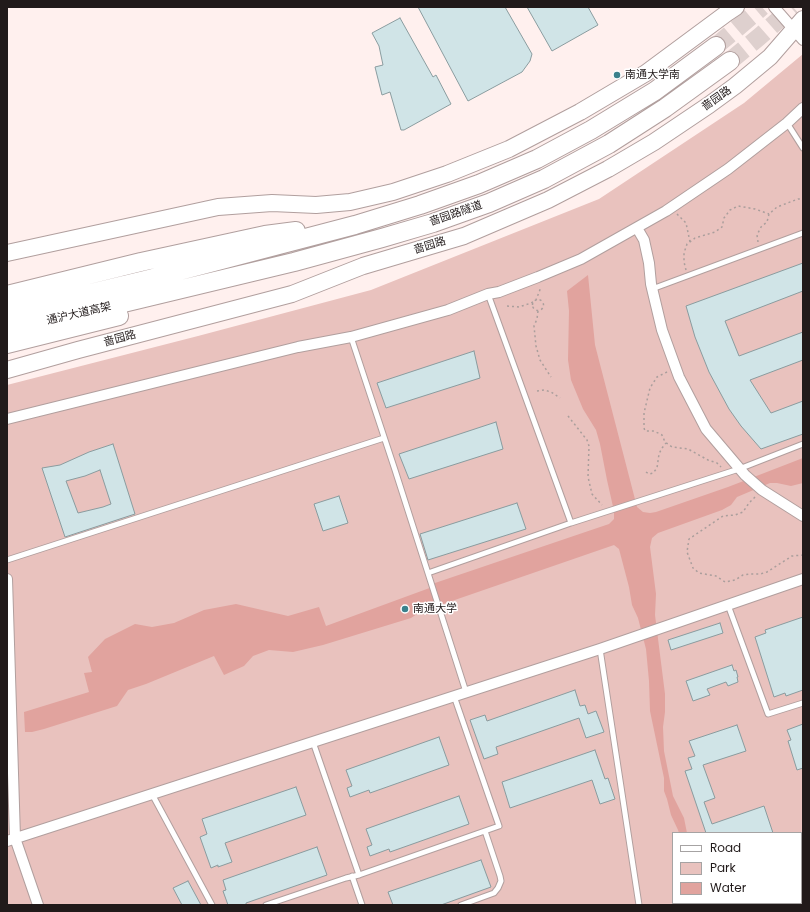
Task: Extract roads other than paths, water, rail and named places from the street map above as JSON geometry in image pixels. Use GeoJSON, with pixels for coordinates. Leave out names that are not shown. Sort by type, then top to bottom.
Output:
{"type":"FeatureCollection","features":[{"type":"Feature","properties":{"kind":"highway","name":"啬园路隧道"},"geometry":{"type":"LineString","coordinates":[[150,288],[420,205],[479,184],[537,159],[591,130],[655,91],[716,46]]}},
{"type":"Feature","properties":{"kind":"highway","name":"啬园路隧道"},"geometry":{"type":"LineString","coordinates":[[150,288],[294,262],[382,238],[489,203],[544,179],[609,144],[665,108],[730,61]]}},
{"type":"Feature","properties":{"kind":"highway"},"geometry":{"type":"LineString","coordinates":[[7,295],[141,262],[265,235],[354,225]]}},
{"type":"Feature","properties":{"kind":"highway"},"geometry":{"type":"LineString","coordinates":[[7,344],[88,325],[284,272],[382,238]]}},
{"type":"Feature","properties":{"kind":"highway","name":"通沪大道高架"},"geometry":{"type":"LineString","coordinates":[[7,313],[150,288]]}},
{"type":"Feature","properties":{"kind":"highway","name":"通沪大道高架"},"geometry":{"type":"LineString","coordinates":[[7,331],[150,288]]}},
{"type":"Feature","properties":{"kind":"main road"},"geometry":{"type":"LineString","coordinates":[[7,253],[218,207],[272,203],[316,205],[350,202],[393,192],[440,176],[509,149],[580,112],[646,72],[736,7]]}},
{"type":"Feature","properties":{"kind":"main road","name":"啬园路"},"geometry":{"type":"LineString","coordinates":[[7,370],[292,294],[363,266],[464,236],[548,200],[608,169],[654,142],[709,105],[735,86],[800,30]]}},
{"type":"Feature","properties":{"kind":"street"},"geometry":{"type":"LineString","coordinates":[[774,7],[800,30]]}},
{"type":"Feature","properties":{"kind":"street"},"geometry":{"type":"LineString","coordinates":[[7,419],[298,347],[350,337],[448,310],[488,294],[499,292],[538,277],[581,259],[671,208],[728,169],[787,123],[803,108]]}},
{"type":"Feature","properties":{"kind":"street"},"geometry":{"type":"LineString","coordinates":[[637,228],[644,240],[652,289],[662,330],[679,377],[706,429],[742,472],[761,489],[803,516]]}},
{"type":"Feature","properties":{"kind":"street"},"geometry":{"type":"LineString","coordinates":[[7,579],[11,840],[38,905]]}},
{"type":"Feature","properties":{"kind":"street"},"geometry":{"type":"LineString","coordinates":[[11,840],[600,649],[803,579]]}},
{"type":"Feature","properties":{"kind":"lane"},"geometry":{"type":"LineString","coordinates":[[787,123],[803,148]]}},
{"type":"Feature","properties":{"kind":"lane"},"geometry":{"type":"LineString","coordinates":[[652,289],[803,233]]}},
{"type":"Feature","properties":{"kind":"lane"},"geometry":{"type":"LineString","coordinates":[[488,294],[572,523]]}},
{"type":"Feature","properties":{"kind":"lane"},"geometry":{"type":"LineString","coordinates":[[350,337],[466,692]]}},
{"type":"Feature","properties":{"kind":"lane"},"geometry":{"type":"LineString","coordinates":[[7,560],[384,438]]}},
{"type":"Feature","properties":{"kind":"lane"},"geometry":{"type":"LineString","coordinates":[[428,573],[572,523],[727,473],[742,472],[803,444]]}},
{"type":"Feature","properties":{"kind":"lane"},"geometry":{"type":"LineString","coordinates":[[728,605],[768,714],[803,703]]}},
{"type":"Feature","properties":{"kind":"lane"},"geometry":{"type":"LineString","coordinates":[[600,649],[639,905]]}},
{"type":"Feature","properties":{"kind":"lane"},"geometry":{"type":"LineString","coordinates":[[266,905],[499,826],[454,696]]}},
{"type":"Feature","properties":{"kind":"lane"},"geometry":{"type":"LineString","coordinates":[[313,742],[358,875]]}},
{"type":"Feature","properties":{"kind":"lane"},"geometry":{"type":"LineString","coordinates":[[152,794],[212,905]]}},
{"type":"Feature","properties":{"kind":"lane"},"geometry":{"type":"LineString","coordinates":[[461,905],[494,893],[501,881],[485,831]]}},
{"type":"Feature","properties":{"kind":"lane"},"geometry":{"type":"LineString","coordinates":[[352,876],[362,905]]}},
{"type":"Feature","properties":{"kind":"water"},"geometry":{"type":"Polygon","coordinates":[[[588,275],[595,345],[637,507],[643,512],[656,512],[728,487],[803,458],[803,483],[791,486],[770,483],[737,497],[731,505],[722,510],[658,533],[652,538],[650,547],[656,594],[655,615],[665,694],[663,727],[664,751],[673,796],[684,818],[687,832],[679,832],[671,815],[664,791],[664,778],[650,711],[646,649],[638,618],[632,605],[619,549],[614,545],[420,612],[411,618],[323,645],[293,652],[269,650],[253,656],[244,666],[224,675],[214,656],[128,690],[117,706],[44,729],[25,732],[24,712],[89,692],[84,673],[92,672],[88,657],[105,639],[135,624],[152,627],[174,623],[204,610],[236,604],[288,616],[319,607],[326,626],[435,586],[435,583],[609,524],[614,519],[614,511],[600,444],[596,430],[583,409],[571,380],[568,360],[569,311],[567,291],[588,275]]]}},
{"type":"Feature","properties":{"kind":"tunnel"},"geometry":{"type":"LineString","coordinates":[[716,46],[762,7]]}},
{"type":"Feature","properties":{"kind":"tunnel"},"geometry":{"type":"LineString","coordinates":[[730,61],[793,7]]}},
{"type":"Feature","properties":{"kind":"place","name":"南通大学南"},"geometry":{"type":"Point","coordinates":[617,75]}},
{"type":"Feature","properties":{"kind":"place","name":"南通大学"},"geometry":{"type":"Point","coordinates":[405,609]}}]}
